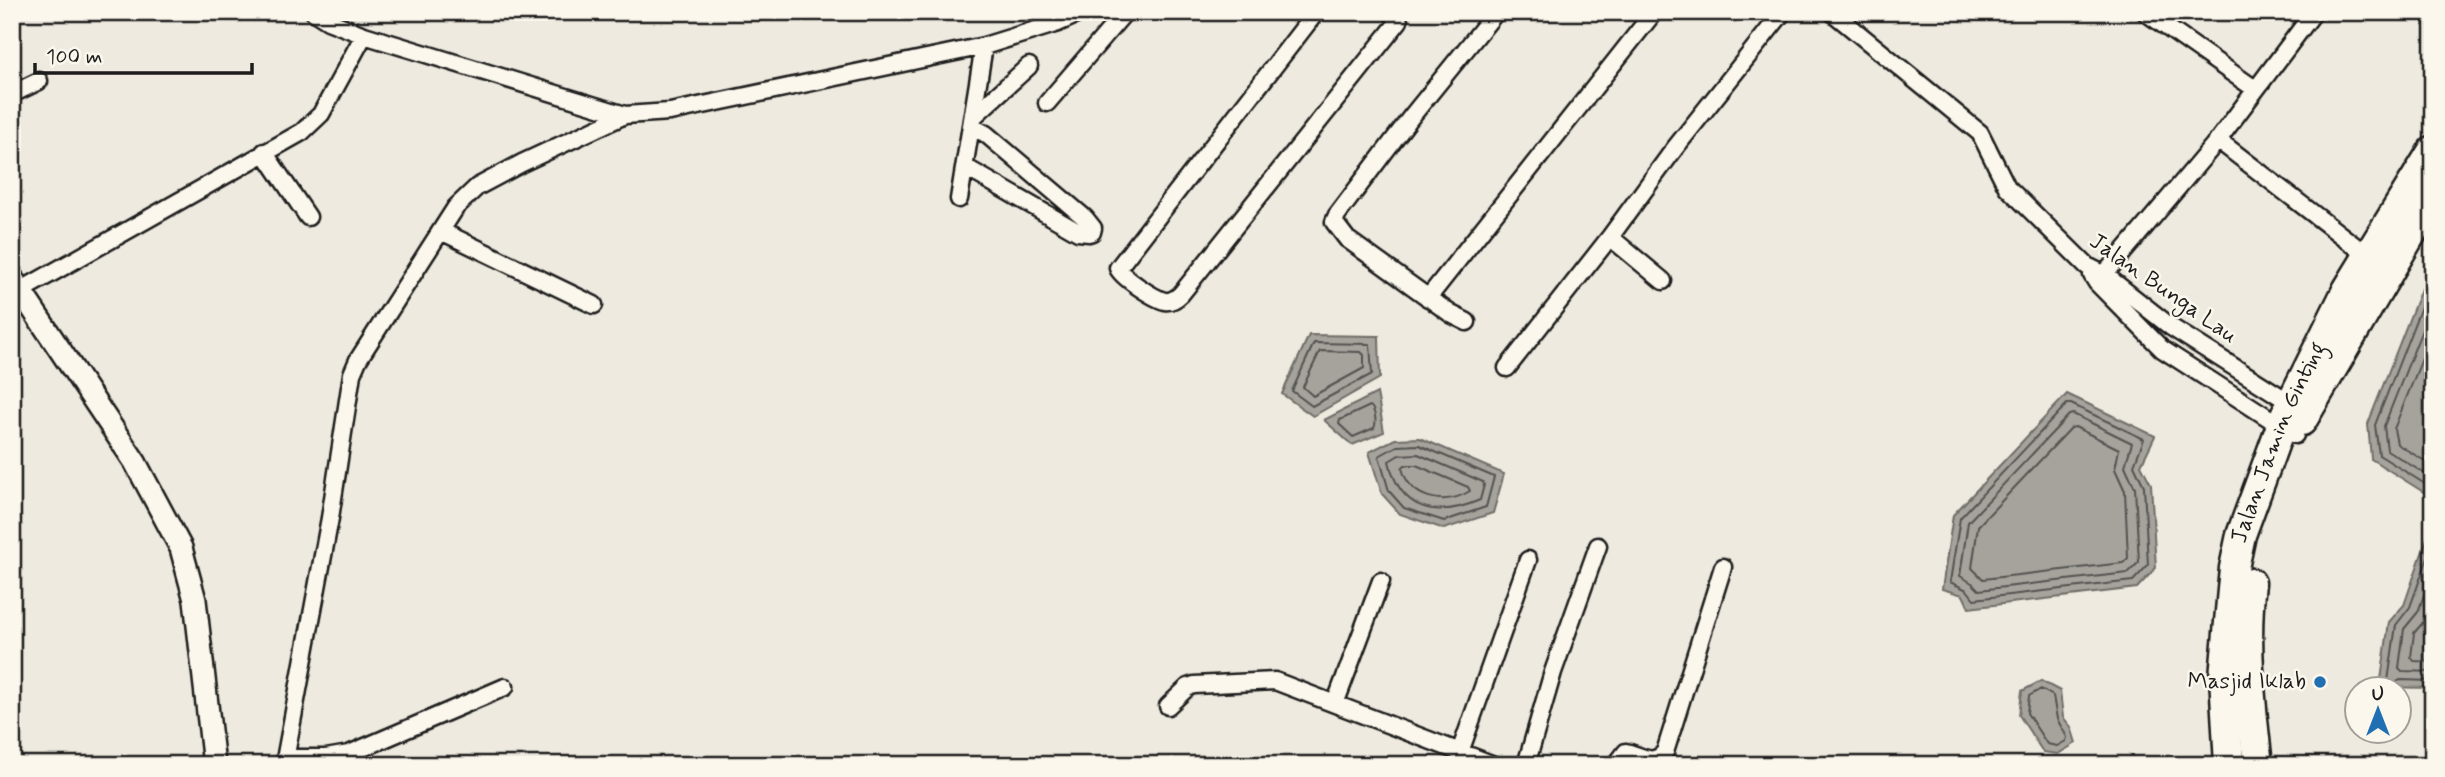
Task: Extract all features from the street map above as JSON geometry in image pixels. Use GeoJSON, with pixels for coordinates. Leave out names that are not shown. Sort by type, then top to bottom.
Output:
{"type":"FeatureCollection","features":[{"type":"Feature","properties":{"kind":"highway","name":"Jalan Jamin Ginting"},"geometry":{"type":"LineString","coordinates":[[2229,765],[2224,676],[2234,568],[2241,535],[2347,290],[2433,150]]}},
{"type":"Feature","properties":{"kind":"highway","name":"Jalan Jamin Ginting"},"geometry":{"type":"LineString","coordinates":[[2258,765],[2249,666],[2248,608],[2253,561],[2293,419],[2433,197]]}},
{"type":"Feature","properties":{"kind":"street"},"geometry":{"type":"LineString","coordinates":[[314,12],[364,36],[625,115],[670,112],[984,46],[1058,23],[1083,12]]}},
{"type":"Feature","properties":{"kind":"street"},"geometry":{"type":"LineString","coordinates":[[1047,103],[1125,12]]}},
{"type":"Feature","properties":{"kind":"street"},"geometry":{"type":"LineString","coordinates":[[1316,12],[1118,268],[1122,276],[1164,301],[1174,300],[1181,294],[1399,21],[1391,12]]}},
{"type":"Feature","properties":{"kind":"street"},"geometry":{"type":"LineString","coordinates":[[1467,322],[1428,298],[1347,239],[1334,222],[1410,117],[1496,12]]}},
{"type":"Feature","properties":{"kind":"street"},"geometry":{"type":"LineString","coordinates":[[1428,298],[1654,12]]}},
{"type":"Feature","properties":{"kind":"street"},"geometry":{"type":"LineString","coordinates":[[1507,368],[1783,12]]}},
{"type":"Feature","properties":{"kind":"street","name":"Jalan Bunga Lau"},"geometry":{"type":"LineString","coordinates":[[1832,12],[1971,124],[1980,133],[2007,187],[2087,267],[2293,419]]}},
{"type":"Feature","properties":{"kind":"street"},"geometry":{"type":"LineString","coordinates":[[2146,12],[2255,89]]}},
{"type":"Feature","properties":{"kind":"street"},"geometry":{"type":"LineString","coordinates":[[2293,419],[2162,349],[2101,279],[2218,140],[2314,12]]}},
{"type":"Feature","properties":{"kind":"street"},"geometry":{"type":"LineString","coordinates":[[214,765],[195,600],[181,548],[135,462],[16,284],[302,132],[321,114],[364,36]]}},
{"type":"Feature","properties":{"kind":"street"},"geometry":{"type":"LineString","coordinates":[[959,199],[984,46]]}},
{"type":"Feature","properties":{"kind":"street"},"geometry":{"type":"LineString","coordinates":[[972,121],[1029,66]]}},
{"type":"Feature","properties":{"kind":"street"},"geometry":{"type":"LineString","coordinates":[[12,94],[38,81]]}},
{"type":"Feature","properties":{"kind":"street"},"geometry":{"type":"LineString","coordinates":[[505,687],[349,754],[285,761],[330,518],[352,374],[456,207],[477,187],[625,115]]}},
{"type":"Feature","properties":{"kind":"street"},"geometry":{"type":"LineString","coordinates":[[965,167],[1078,232],[1093,232],[1085,218],[972,121]]}},
{"type":"Feature","properties":{"kind":"street"},"geometry":{"type":"LineString","coordinates":[[2218,140],[2368,256]]}},
{"type":"Feature","properties":{"kind":"street"},"geometry":{"type":"LineString","coordinates":[[264,152],[309,217]]}},
{"type":"Feature","properties":{"kind":"street"},"geometry":{"type":"LineString","coordinates":[[441,231],[594,305]]}},
{"type":"Feature","properties":{"kind":"street"},"geometry":{"type":"LineString","coordinates":[[1610,237],[1663,281]]}},
{"type":"Feature","properties":{"kind":"street"},"geometry":{"type":"LineString","coordinates":[[1526,765],[1553,672],[1598,546]]}},
{"type":"Feature","properties":{"kind":"street"},"geometry":{"type":"LineString","coordinates":[[1460,752],[1528,560]]}},
{"type":"Feature","properties":{"kind":"street"},"geometry":{"type":"LineString","coordinates":[[1616,765],[1626,752],[1649,760],[1661,757],[1665,752],[1723,567]]}},
{"type":"Feature","properties":{"kind":"street"},"geometry":{"type":"LineString","coordinates":[[1335,704],[1381,581]]}},
{"type":"Feature","properties":{"kind":"street"},"geometry":{"type":"LineString","coordinates":[[1168,706],[1188,687],[1194,685],[1275,681],[1494,765]]}},
{"type":"Feature","properties":{"kind":"water"},"geometry":{"type":"Polygon","coordinates":[[[2433,280],[2433,498],[2371,459],[2368,424],[2421,289],[2433,280]]]}},
{"type":"Feature","properties":{"kind":"water"},"geometry":{"type":"Polygon","coordinates":[[[1309,335],[1379,336],[1380,378],[1313,416],[1282,394],[1309,335]]]}},
{"type":"Feature","properties":{"kind":"water"},"geometry":{"type":"Polygon","coordinates":[[[1377,393],[1384,432],[1352,445],[1324,420],[1377,393]]]}},
{"type":"Feature","properties":{"kind":"water"},"geometry":{"type":"Polygon","coordinates":[[[2067,394],[2155,436],[2141,465],[2151,484],[2156,568],[2137,588],[1969,608],[1963,595],[1942,589],[1953,515],[2067,394]]]}},
{"type":"Feature","properties":{"kind":"water"},"geometry":{"type":"Polygon","coordinates":[[[1420,438],[1504,474],[1493,513],[1444,529],[1400,514],[1382,494],[1369,452],[1395,439],[1420,438]]]}},
{"type":"Feature","properties":{"kind":"water"},"geometry":{"type":"Polygon","coordinates":[[[2429,533],[2433,534],[2432,688],[2414,688],[2414,676],[2382,676],[2389,622],[2404,605],[2429,533]]]}},
{"type":"Feature","properties":{"kind":"water"},"geometry":{"type":"Polygon","coordinates":[[[2041,681],[2060,691],[2063,717],[2071,727],[2076,743],[2058,754],[2043,752],[2019,715],[2022,691],[2041,681]]]}},
{"type":"Feature","properties":{"kind":"place","name":"Masjid Iklab"},"geometry":{"type":"Point","coordinates":[2320,682]}}]}
